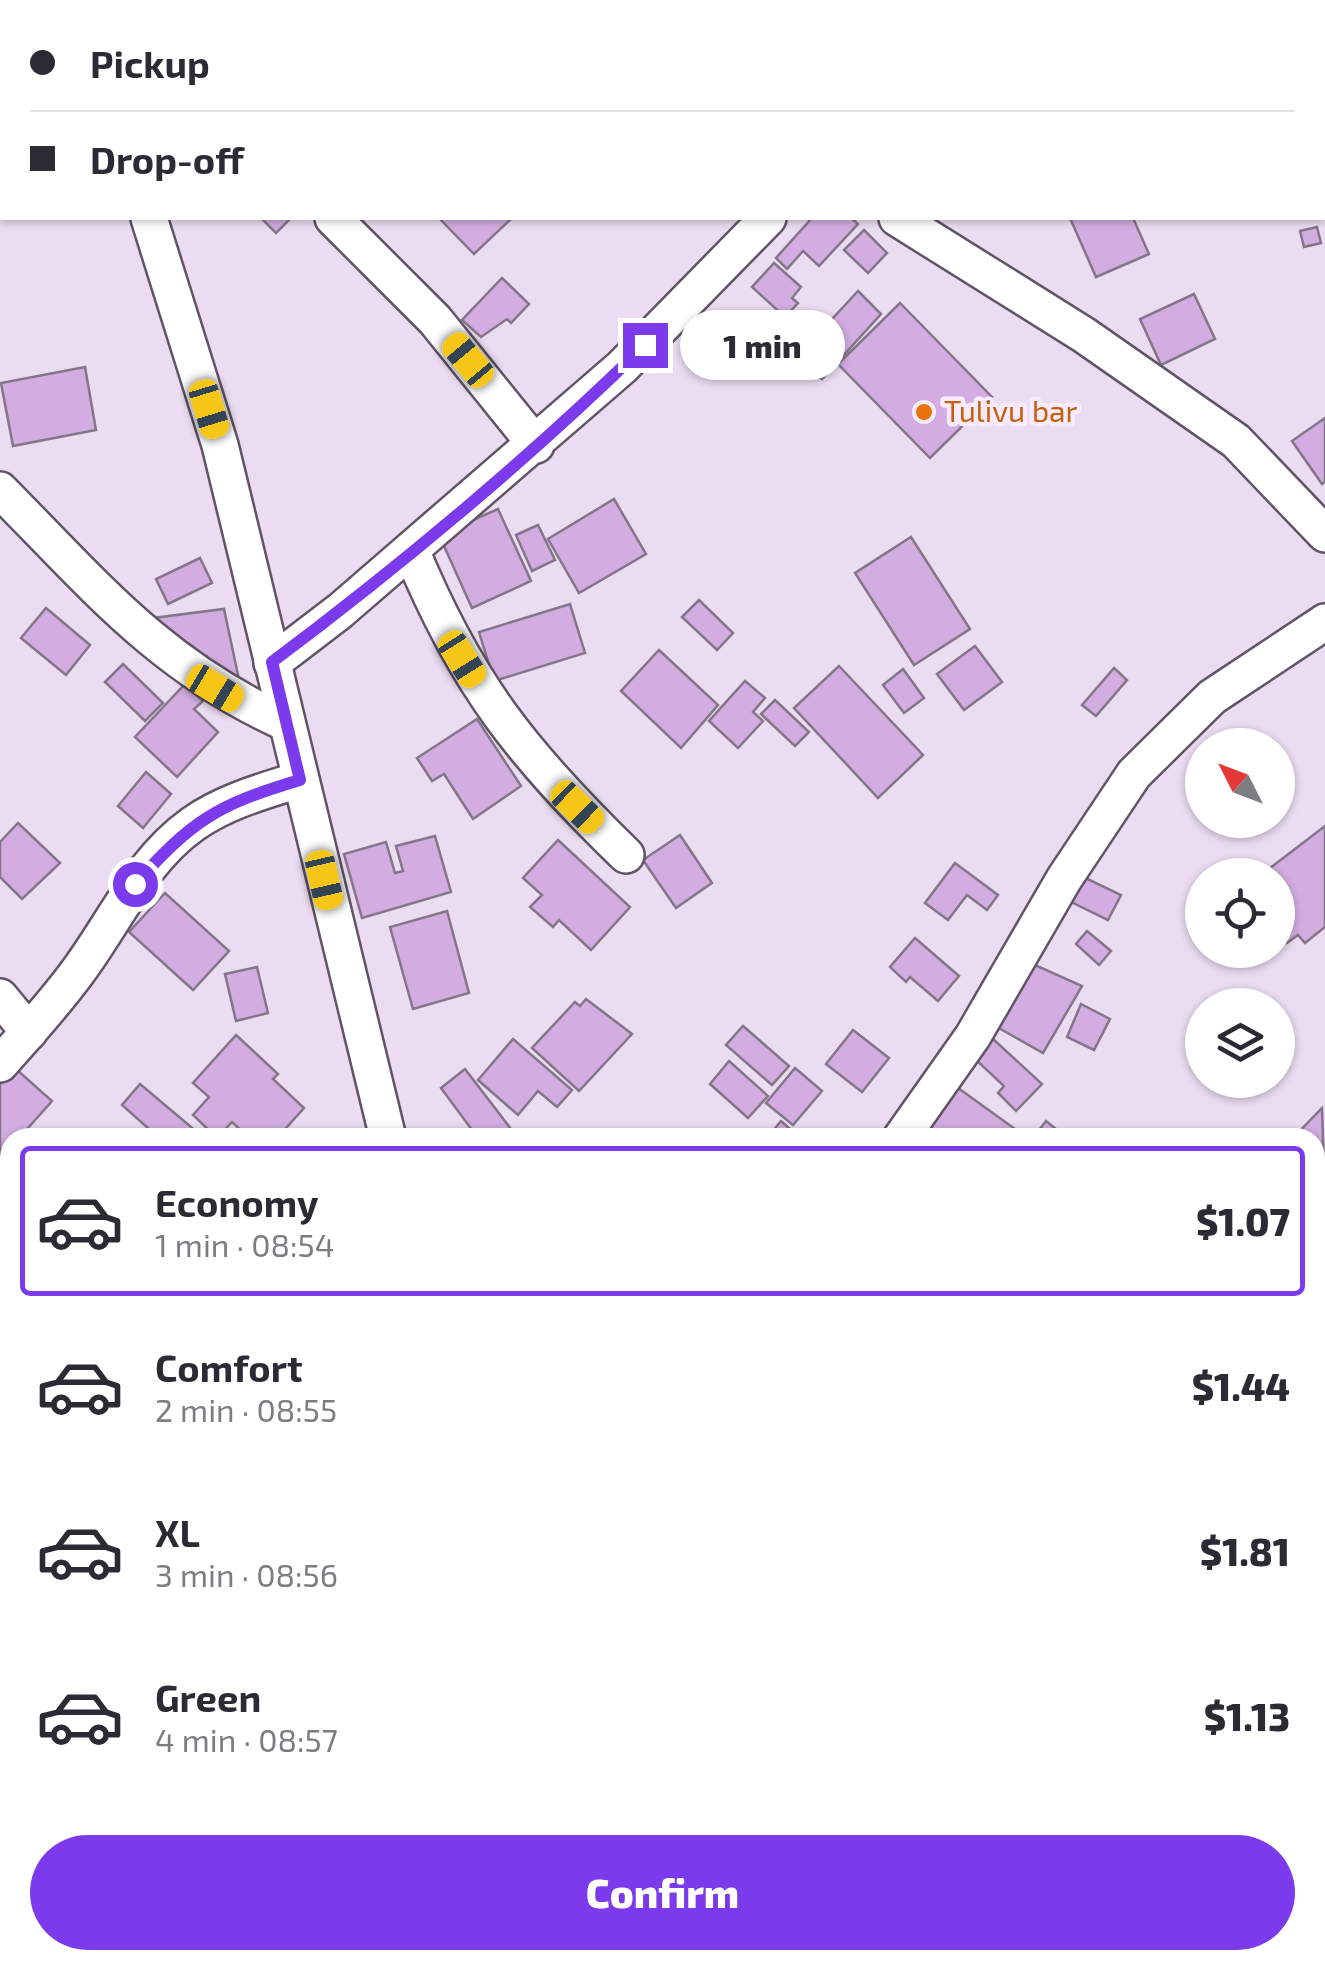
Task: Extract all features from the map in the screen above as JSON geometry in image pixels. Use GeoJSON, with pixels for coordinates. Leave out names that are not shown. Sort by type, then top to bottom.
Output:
{"type":"FeatureCollection","features":[{"type":"Feature","properties":{"kind":"street"},"geometry":{"type":"LineString","coordinates":[[151,220],[220,444],[386,1128]]}},
{"type":"Feature","properties":{"kind":"street"},"geometry":{"type":"LineString","coordinates":[[335,220],[435,320],[536,445]]}},
{"type":"Feature","properties":{"kind":"street"},"geometry":{"type":"LineString","coordinates":[[272,662],[536,445],[622,368],[766,220]]}},
{"type":"Feature","properties":{"kind":"street"},"geometry":{"type":"LineString","coordinates":[[900,220],[1084,335],[1236,441],[1325,534]]}},
{"type":"Feature","properties":{"kind":"street"},"geometry":{"type":"LineString","coordinates":[[0,490],[159,649],[236,701],[286,724]]}},
{"type":"Feature","properties":{"kind":"street"},"geometry":{"type":"LineString","coordinates":[[411,550],[435,608],[499,719],[533,760],[626,854]]}},
{"type":"Feature","properties":{"kind":"street"},"geometry":{"type":"LineString","coordinates":[[908,1128],[973,1036],[1064,878],[1134,774],[1212,698],[1325,622]]}},
{"type":"Feature","properties":{"kind":"street"},"geometry":{"type":"LineString","coordinates":[[0,1064],[80,969],[135,884],[174,841],[193,824],[244,797],[300,780]]}},
{"type":"Feature","properties":{"kind":"street"},"geometry":{"type":"LineString","coordinates":[[0,997],[29,1032]]}},
{"type":"Feature","properties":{"kind":"building"},"geometry":{"type":"Polygon","coordinates":[[[263,220],[289,220],[276,233],[263,220]]]}},
{"type":"Feature","properties":{"kind":"building"},"geometry":{"type":"Polygon","coordinates":[[[441,220],[510,220],[474,254],[441,220]]]}},
{"type":"Feature","properties":{"kind":"building"},"geometry":{"type":"Polygon","coordinates":[[[810,220],[853,220],[858,224],[819,266],[803,251],[787,269],[776,258],[810,220]]]}},
{"type":"Feature","properties":{"kind":"building"},"geometry":{"type":"Polygon","coordinates":[[[1071,220],[1134,220],[1149,254],[1096,277],[1071,220]]]}},
{"type":"Feature","properties":{"kind":"building"},"geometry":{"type":"Polygon","coordinates":[[[1317,227],[1321,243],[1304,247],[1300,231],[1317,227]]]}},
{"type":"Feature","properties":{"kind":"building"},"geometry":{"type":"Polygon","coordinates":[[[864,230],[887,253],[868,273],[844,250],[864,230]]]}},
{"type":"Feature","properties":{"kind":"building"},"geometry":{"type":"Polygon","coordinates":[[[774,263],[801,287],[792,298],[798,303],[785,317],[752,287],[774,263]]]}},
{"type":"Feature","properties":{"kind":"building"},"geometry":{"type":"Polygon","coordinates":[[[502,278],[529,304],[511,323],[507,319],[481,337],[462,320],[502,278]]]}},
{"type":"Feature","properties":{"kind":"building"},"geometry":{"type":"Polygon","coordinates":[[[858,291],[881,314],[822,379],[795,359],[858,291]]]}},
{"type":"Feature","properties":{"kind":"building"},"geometry":{"type":"Polygon","coordinates":[[[1194,294],[1215,339],[1161,365],[1140,319],[1194,294]]]}},
{"type":"Feature","properties":{"kind":"building"},"geometry":{"type":"Polygon","coordinates":[[[900,303],[992,397],[930,458],[838,364],[900,303]]]}},
{"type":"Feature","properties":{"kind":"building"},"geometry":{"type":"Polygon","coordinates":[[[791,320],[808,336],[790,355],[773,339],[791,320]]]}},
{"type":"Feature","properties":{"kind":"building"},"geometry":{"type":"Polygon","coordinates":[[[85,367],[96,430],[13,446],[1,383],[85,367]]]}},
{"type":"Feature","properties":{"kind":"building"},"geometry":{"type":"Polygon","coordinates":[[[1325,418],[1325,482],[1322,484],[1292,441],[1325,418]]]}},
{"type":"Feature","properties":{"kind":"building"},"geometry":{"type":"Polygon","coordinates":[[[614,499],[646,554],[579,593],[548,539],[614,499]]]}},
{"type":"Feature","properties":{"kind":"building"},"geometry":{"type":"Polygon","coordinates":[[[498,509],[531,581],[472,608],[439,535],[498,509]]]}},
{"type":"Feature","properties":{"kind":"building"},"geometry":{"type":"Polygon","coordinates":[[[538,525],[555,560],[532,571],[516,535],[538,525]]]}},
{"type":"Feature","properties":{"kind":"building"},"geometry":{"type":"Polygon","coordinates":[[[911,537],[970,629],[914,665],[855,573],[911,537]]]}},
{"type":"Feature","properties":{"kind":"building"},"geometry":{"type":"Polygon","coordinates":[[[200,558],[212,583],[168,604],[156,579],[200,558]]]}},
{"type":"Feature","properties":{"kind":"building"},"geometry":{"type":"Polygon","coordinates":[[[699,600],[733,633],[717,650],[682,617],[699,600]]]}},
{"type":"Feature","properties":{"kind":"building"},"geometry":{"type":"Polygon","coordinates":[[[570,604],[585,653],[494,681],[479,632],[570,604]]]}},
{"type":"Feature","properties":{"kind":"building"},"geometry":{"type":"Polygon","coordinates":[[[46,608],[90,645],[66,675],[21,638],[46,608]]]}},
{"type":"Feature","properties":{"kind":"building"},"geometry":{"type":"Polygon","coordinates":[[[224,609],[238,675],[217,679],[207,656],[191,658],[153,618],[224,609]]]}},
{"type":"Feature","properties":{"kind":"building"},"geometry":{"type":"Polygon","coordinates":[[[975,646],[1002,682],[964,710],[937,674],[975,646]]]}},
{"type":"Feature","properties":{"kind":"building"},"geometry":{"type":"Polygon","coordinates":[[[659,650],[718,705],[681,748],[621,691],[659,650]]]}},
{"type":"Feature","properties":{"kind":"building"},"geometry":{"type":"Polygon","coordinates":[[[123,664],[163,703],[145,721],[105,682],[123,664]]]}},
{"type":"Feature","properties":{"kind":"building"},"geometry":{"type":"Polygon","coordinates":[[[839,666],[923,755],[878,798],[794,708],[839,666]]]}},
{"type":"Feature","properties":{"kind":"building"},"geometry":{"type":"Polygon","coordinates":[[[1114,668],[1127,680],[1096,716],[1082,705],[1114,668]]]}},
{"type":"Feature","properties":{"kind":"building"},"geometry":{"type":"Polygon","coordinates":[[[903,669],[924,698],[904,713],[883,685],[903,669]]]}},
{"type":"Feature","properties":{"kind":"building"},"geometry":{"type":"Polygon","coordinates":[[[745,681],[765,698],[753,712],[763,721],[738,748],[709,721],[745,681]]]}},
{"type":"Feature","properties":{"kind":"building"},"geometry":{"type":"Polygon","coordinates":[[[185,684],[203,701],[194,709],[218,732],[177,777],[135,737],[185,684]]]}},
{"type":"Feature","properties":{"kind":"building"},"geometry":{"type":"Polygon","coordinates":[[[775,700],[809,732],[795,746],[761,714],[775,700]]]}},
{"type":"Feature","properties":{"kind":"building"},"geometry":{"type":"Polygon","coordinates":[[[477,719],[521,786],[473,819],[444,774],[432,781],[417,758],[477,719]]]}},
{"type":"Feature","properties":{"kind":"building"},"geometry":{"type":"Polygon","coordinates":[[[146,772],[171,794],[143,828],[118,806],[146,772]]]}},
{"type":"Feature","properties":{"kind":"building"},"geometry":{"type":"Polygon","coordinates":[[[18,823],[60,863],[22,899],[0,877],[0,842],[18,823]]]}},
{"type":"Feature","properties":{"kind":"building"},"geometry":{"type":"Polygon","coordinates":[[[1325,826],[1325,927],[1305,943],[1298,935],[1295,937],[1295,858],[1283,858],[1325,826]]]}},
{"type":"Feature","properties":{"kind":"building"},"geometry":{"type":"Polygon","coordinates":[[[680,835],[712,883],[676,908],[643,860],[680,835]]]}},
{"type":"Feature","properties":{"kind":"building"},"geometry":{"type":"Polygon","coordinates":[[[435,836],[451,892],[362,918],[344,854],[386,842],[395,873],[403,871],[396,846],[435,836]]]}},
{"type":"Feature","properties":{"kind":"building"},"geometry":{"type":"Polygon","coordinates":[[[558,840],[630,907],[591,950],[559,920],[553,927],[530,907],[542,895],[523,878],[558,840]]]}},
{"type":"Feature","properties":{"kind":"building"},"geometry":{"type":"Polygon","coordinates":[[[955,863],[998,895],[987,910],[967,895],[948,920],[925,903],[955,863]]]}},
{"type":"Feature","properties":{"kind":"building"},"geometry":{"type":"Polygon","coordinates":[[[1073,872],[1121,895],[1108,920],[1061,897],[1073,872]]]}},
{"type":"Feature","properties":{"kind":"building"},"geometry":{"type":"Polygon","coordinates":[[[165,893],[229,951],[193,990],[129,932],[165,893]]]}},
{"type":"Feature","properties":{"kind":"building"},"geometry":{"type":"Polygon","coordinates":[[[447,911],[469,993],[413,1009],[390,927],[447,911]]]}},
{"type":"Feature","properties":{"kind":"building"},"geometry":{"type":"Polygon","coordinates":[[[1087,931],[1111,951],[1099,965],[1076,944],[1087,931]]]}},
{"type":"Feature","properties":{"kind":"building"},"geometry":{"type":"Polygon","coordinates":[[[915,938],[959,976],[938,1001],[910,977],[906,982],[890,967],[915,938]]]}},
{"type":"Feature","properties":{"kind":"building"},"geometry":{"type":"Polygon","coordinates":[[[1026,961],[1082,986],[1043,1053],[990,1023],[1026,961]]]}},
{"type":"Feature","properties":{"kind":"building"},"geometry":{"type":"Polygon","coordinates":[[[257,967],[268,1013],[236,1021],[225,974],[257,967]]]}},
{"type":"Feature","properties":{"kind":"building"},"geometry":{"type":"Polygon","coordinates":[[[586,999],[632,1034],[579,1091],[532,1048],[575,1002],[580,1006],[586,999]]]}},
{"type":"Feature","properties":{"kind":"building"},"geometry":{"type":"Polygon","coordinates":[[[1081,1004],[1110,1019],[1094,1050],[1067,1037],[1081,1004]]]}},
{"type":"Feature","properties":{"kind":"building"},"geometry":{"type":"Polygon","coordinates":[[[743,1026],[789,1066],[772,1085],[726,1045],[743,1026]]]}},
{"type":"Feature","properties":{"kind":"building"},"geometry":{"type":"Polygon","coordinates":[[[853,1030],[889,1058],[862,1092],[826,1064],[853,1030]]]}},
{"type":"Feature","properties":{"kind":"building"},"geometry":{"type":"Polygon","coordinates":[[[236,1035],[278,1074],[273,1079],[304,1108],[286,1128],[238,1128],[232,1122],[226,1128],[207,1128],[193,1115],[209,1097],[193,1083],[236,1035]]]}},
{"type":"Feature","properties":{"kind":"building"},"geometry":{"type":"Polygon","coordinates":[[[513,1039],[572,1090],[557,1107],[538,1091],[518,1115],[478,1080],[513,1039]]]}},
{"type":"Feature","properties":{"kind":"building"},"geometry":{"type":"Polygon","coordinates":[[[993,1039],[1042,1084],[1016,1111],[998,1093],[1004,1086],[975,1059],[993,1039]]]}},
{"type":"Feature","properties":{"kind":"building"},"geometry":{"type":"Polygon","coordinates":[[[729,1061],[768,1096],[748,1118],[710,1084],[729,1061]]]}},
{"type":"Feature","properties":{"kind":"building"},"geometry":{"type":"Polygon","coordinates":[[[8,1062],[52,1101],[28,1128],[0,1128],[0,1071],[8,1062]]]}},
{"type":"Feature","properties":{"kind":"building"},"geometry":{"type":"Polygon","coordinates":[[[795,1068],[822,1091],[793,1125],[766,1103],[795,1068]]]}},
{"type":"Feature","properties":{"kind":"building"},"geometry":{"type":"Polygon","coordinates":[[[465,1069],[510,1128],[471,1128],[441,1088],[465,1069]]]}},
{"type":"Feature","properties":{"kind":"building"},"geometry":{"type":"Polygon","coordinates":[[[140,1084],[192,1128],[148,1128],[122,1105],[140,1084]]]}},
{"type":"Feature","properties":{"kind":"building"},"geometry":{"type":"Polygon","coordinates":[[[954,1085],[1014,1128],[924,1128],[954,1085]]]}},
{"type":"Feature","properties":{"kind":"building"},"geometry":{"type":"Polygon","coordinates":[[[1322,1108],[1323,1128],[1303,1128],[1322,1108]]]}},
{"type":"Feature","properties":{"kind":"place","name":"Tulivu bar"},"geometry":{"type":"Point","coordinates":[924,412]}},
{"type":"Feature","properties":{"kind":"route"},"geometry":{"type":"LineString","coordinates":[[135,884],[193,824],[244,797],[300,780],[272,662],[340,611],[536,445],[645,345]]}}]}
